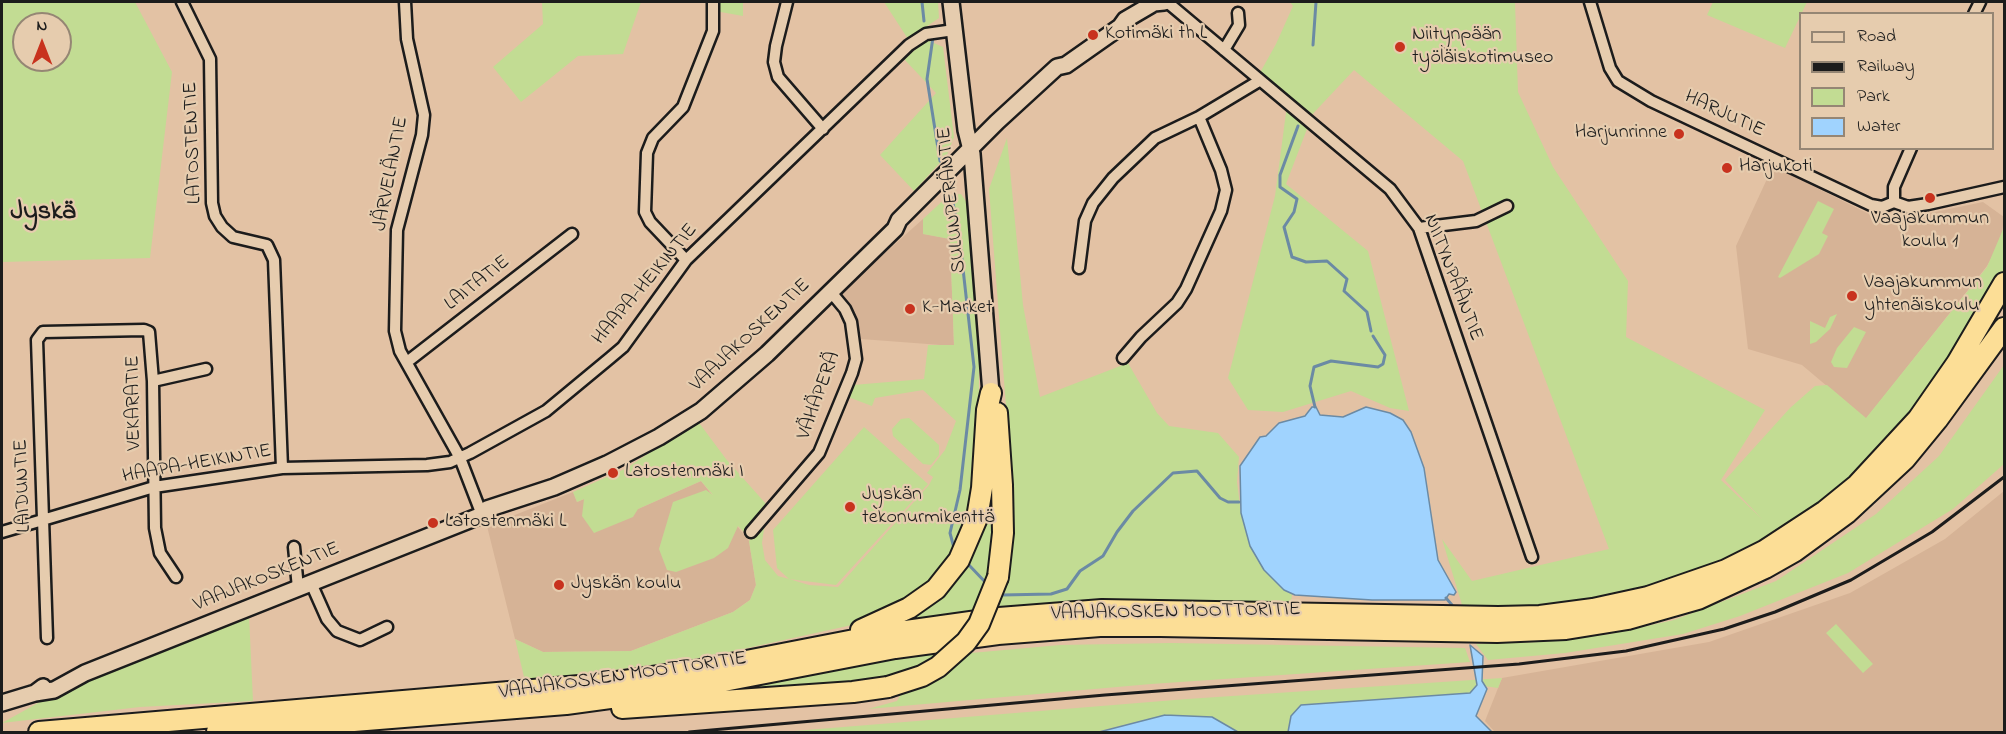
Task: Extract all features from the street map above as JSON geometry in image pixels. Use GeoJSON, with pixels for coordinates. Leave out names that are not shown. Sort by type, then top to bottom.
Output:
{"type":"FeatureCollection","features":[{"type":"Feature","properties":{"kind":"highway","name":"VAAJAKOSKEN MOOTTORITIE"},"geometry":{"type":"LineString","coordinates":[[39,732],[603,684],[694,671],[839,642],[988,619],[1102,610],[1540,616],[1593,609],[1698,582],[1764,552],[1825,511],[1857,485],[1890,451],[1938,392],[2004,284]]}},
{"type":"Feature","properties":{"kind":"highway","name":"VAAJAKOSKEN MOOTTORITIE"},"geometry":{"type":"LineString","coordinates":[[217,732],[566,704],[698,686],[895,648],[998,634],[1100,626],[1468,632],[1539,631],[1595,625],[1655,612],[1698,599],[1765,568],[1795,551],[1847,513],[1905,459],[1937,420],[2004,328]]}},
{"type":"Feature","properties":{"kind":"highway"},"geometry":{"type":"LineString","coordinates":[[566,704],[592,709],[853,692],[888,687],[922,676],[938,667],[966,642],[979,624],[998,577],[1003,533],[1002,485],[997,411],[991,393]]}},
{"type":"Feature","properties":{"kind":"highway"},"geometry":{"type":"LineString","coordinates":[[839,642],[909,608],[936,589],[959,560],[977,518],[982,488],[987,410],[991,393]]}},
{"type":"Feature","properties":{"kind":"main road","name":"SULUNPERÄNTIE"},"geometry":{"type":"LineString","coordinates":[[951,2],[971,155],[991,393]]}},
{"type":"Feature","properties":{"kind":"main road","name":"VAAJAKOSKENTIE"},"geometry":{"type":"LineString","coordinates":[[2,703],[54,690],[69,680],[482,515],[487,509],[514,498],[523,499],[607,464],[700,411],[767,354],[895,229],[914,219],[971,155],[1062,73],[1065,65],[1120,27],[1129,26],[1157,10],[1165,2]]}},
{"type":"Feature","properties":{"kind":"street","name":"LATOSTENTIE"},"geometry":{"type":"LineString","coordinates":[[182,2],[210,64],[212,203],[215,216],[222,227],[233,237],[267,245],[274,260],[282,468]]}},
{"type":"Feature","properties":{"kind":"street","name":"JÄRVELÄNTIE"},"geometry":{"type":"LineString","coordinates":[[405,2],[407,39],[424,115],[422,135],[397,230],[396,331],[400,351],[460,458],[482,515]]}},
{"type":"Feature","properties":{"kind":"street"},"geometry":{"type":"LineString","coordinates":[[686,260],[650,222],[645,212],[647,153],[653,138],[683,107],[713,31],[713,2]]}},
{"type":"Feature","properties":{"kind":"street"},"geometry":{"type":"LineString","coordinates":[[787,2],[774,62],[778,77],[823,129]]}},
{"type":"Feature","properties":{"kind":"street","name":"NIITYNPÄÄNTIE"},"geometry":{"type":"LineString","coordinates":[[1165,2],[1389,189],[1419,228],[1532,557]]}},
{"type":"Feature","properties":{"kind":"street","name":"HARJUTIE"},"geometry":{"type":"LineString","coordinates":[[1590,2],[1610,68],[1618,81],[1651,101],[1871,205],[1882,207],[1894,202],[1908,207],[2004,187]]}},
{"type":"Feature","properties":{"kind":"street"},"geometry":{"type":"LineString","coordinates":[[1224,50],[1239,26],[1238,13]]}},
{"type":"Feature","properties":{"kind":"street","name":"HAAPA-HEIKINTIE"},"geometry":{"type":"LineString","coordinates":[[2,532],[154,487],[282,468],[427,465],[460,458],[546,411],[623,347],[686,260],[909,45],[926,34],[954,30]]}},
{"type":"Feature","properties":{"kind":"street"},"geometry":{"type":"LineString","coordinates":[[1079,268],[1085,221],[1093,203],[1113,178],[1155,138],[1199,117],[1259,81]]}},
{"type":"Feature","properties":{"kind":"street"},"geometry":{"type":"LineString","coordinates":[[1123,358],[1141,337],[1178,303],[1221,211],[1226,190],[1221,170],[1199,117]]}},
{"type":"Feature","properties":{"kind":"street"},"geometry":{"type":"LineString","coordinates":[[1894,202],[1894,186],[1910,150]]}},
{"type":"Feature","properties":{"kind":"street"},"geometry":{"type":"LineString","coordinates":[[1419,228],[1476,221],[1507,206]]}},
{"type":"Feature","properties":{"kind":"street","name":"LAITATIE"},"geometry":{"type":"LineString","coordinates":[[407,362],[572,234]]}},
{"type":"Feature","properties":{"kind":"street","name":"VÄHÄPERÄ"},"geometry":{"type":"LineString","coordinates":[[751,532],[819,453],[852,373],[856,350],[851,322],[845,309],[830,291]]}},
{"type":"Feature","properties":{"kind":"street","name":"LAIDUNTIE"},"geometry":{"type":"LineString","coordinates":[[47,638],[37,340],[40,334],[47,330],[144,330],[149,332]]}},
{"type":"Feature","properties":{"kind":"street","name":"VEKARATIE"},"geometry":{"type":"LineString","coordinates":[[149,332],[153,381],[155,528],[160,553],[176,577]]}},
{"type":"Feature","properties":{"kind":"street"},"geometry":{"type":"LineString","coordinates":[[153,381],[206,369]]}},
{"type":"Feature","properties":{"kind":"street"},"geometry":{"type":"LineString","coordinates":[[294,548],[304,586],[338,632],[360,640],[387,627]]}},
{"type":"Feature","properties":{"kind":"shaded area","name":"Vaajakummun yhtenäiskoulu"},"geometry":{"type":"Polygon","coordinates":[[[1773,166],[1871,215],[1896,220],[1983,202],[2004,217],[2001,241],[1987,266],[1866,419],[1802,365],[1748,349],[1736,246],[1773,166]]]}},
{"type":"Feature","properties":{"kind":"shaded area"},"geometry":{"type":"Polygon","coordinates":[[[923,219],[924,234],[950,239],[954,346],[861,339],[848,303],[839,294],[923,219]]]}},
{"type":"Feature","properties":{"kind":"shaded area"},"geometry":{"type":"Polygon","coordinates":[[[701,481],[749,541],[756,585],[750,600],[733,612],[631,651],[543,652],[515,639],[487,526],[573,492],[577,502],[615,486],[638,509],[701,481]]]}},
{"type":"Feature","properties":{"kind":"shaded area"},"geometry":{"type":"Polygon","coordinates":[[[2004,491],[2004,732],[1495,732],[1485,721],[1502,678],[1709,642],[1850,593],[1945,539],[2004,491]]]}},
{"type":"Feature","properties":{"kind":"green space"},"geometry":{"type":"Polygon","coordinates":[[[2,2],[135,2],[172,72],[150,258],[2,262],[2,2]]]}},
{"type":"Feature","properties":{"kind":"green space"},"geometry":{"type":"Polygon","coordinates":[[[542,2],[641,2],[623,54],[578,56],[521,102],[493,67],[543,24],[542,2]]]}},
{"type":"Feature","properties":{"kind":"green space"},"geometry":{"type":"Polygon","coordinates":[[[715,2],[743,2],[743,16],[715,11],[715,2]]]}},
{"type":"Feature","properties":{"kind":"green space"},"geometry":{"type":"Polygon","coordinates":[[[884,2],[938,2],[939,18],[908,39],[884,2]]]}},
{"type":"Feature","properties":{"kind":"green space"},"geometry":{"type":"Polygon","coordinates":[[[1290,2],[1515,2],[1518,92],[1553,167],[1628,281],[1626,337],[1765,410],[1721,480],[1762,519],[1725,480],[1790,408],[1815,386],[1827,385],[1866,418],[1987,267],[2004,227],[2004,270],[1950,358],[1910,415],[1874,454],[1828,496],[1773,534],[1698,571],[1657,585],[1601,599],[1564,605],[1463,608],[1442,539],[1472,581],[1609,549],[1463,161],[1354,70],[1307,120],[1257,78],[1293,6],[1290,2]]]}},
{"type":"Feature","properties":{"kind":"green space"},"geometry":{"type":"Polygon","coordinates":[[[1713,2],[1807,2],[1802,12],[1799,12],[1799,19],[1785,48],[1707,15],[1713,2]]]}},
{"type":"Feature","properties":{"kind":"green space"},"geometry":{"type":"Polygon","coordinates":[[[927,40],[943,47],[954,137],[947,155],[914,191],[880,155],[936,93],[904,59],[927,40]]]}},
{"type":"Feature","properties":{"kind":"green space"},"geometry":{"type":"Polygon","coordinates":[[[1287,105],[1307,129],[1286,184],[1368,251],[1409,411],[1390,408],[1351,391],[1283,412],[1248,410],[1228,378],[1275,196],[1287,105]]]}},
{"type":"Feature","properties":{"kind":"green space"},"geometry":{"type":"Polygon","coordinates":[[[1007,138],[1023,305],[1040,397],[1128,363],[1157,413],[1169,426],[1218,433],[1239,457],[1237,482],[1241,513],[1279,586],[1292,594],[1291,604],[888,624],[954,576],[989,457],[1006,567],[1011,561],[1014,508],[989,189],[1007,138]]]}},
{"type":"Feature","properties":{"kind":"green space"},"geometry":{"type":"Polygon","coordinates":[[[961,194],[967,203],[979,324],[979,457],[970,515],[944,570],[924,588],[882,614],[852,625],[693,660],[525,681],[515,639],[543,652],[631,651],[733,612],[750,600],[756,585],[749,541],[765,522],[762,543],[765,560],[778,576],[809,585],[838,587],[929,485],[933,477],[927,473],[945,450],[956,421],[923,390],[875,398],[872,406],[848,397],[853,385],[924,379],[928,345],[954,345],[950,239],[923,234],[923,219],[949,195],[961,194]]]}},
{"type":"Feature","properties":{"kind":"green space"},"geometry":{"type":"Polygon","coordinates":[[[1818,201],[1834,209],[1822,233],[1828,236],[1819,254],[1780,278],[1778,277],[1818,201]]]}},
{"type":"Feature","properties":{"kind":"green space"},"geometry":{"type":"Polygon","coordinates":[[[1837,314],[1830,329],[1816,342],[1810,344],[1810,321],[1825,328],[1830,317],[1837,314]]]}},
{"type":"Feature","properties":{"kind":"green space"},"geometry":{"type":"Polygon","coordinates":[[[1854,327],[1866,332],[1847,368],[1834,367],[1831,362],[1837,348],[1854,327]]]}},
{"type":"Feature","properties":{"kind":"green space"},"geometry":{"type":"Polygon","coordinates":[[[2004,365],[2004,464],[1953,509],[1848,573],[1740,616],[1683,634],[1565,653],[1488,660],[1476,644],[1540,642],[1610,634],[1674,620],[1776,581],[1876,514],[1939,456],[2004,365]]]}},
{"type":"Feature","properties":{"kind":"green space"},"geometry":{"type":"Polygon","coordinates":[[[909,418],[939,445],[939,455],[931,465],[923,464],[893,436],[892,429],[901,419],[909,418]]]}},
{"type":"Feature","properties":{"kind":"green space"},"geometry":{"type":"Polygon","coordinates":[[[697,420],[726,459],[767,505],[744,532],[738,526],[728,548],[714,558],[676,572],[667,570],[659,549],[673,502],[706,490],[713,495],[701,481],[638,509],[633,517],[594,533],[582,516],[584,499],[577,502],[573,492],[627,468],[697,420]]]}},
{"type":"Feature","properties":{"kind":"green space","name":"Jyskän tekonurmikenttä"},"geometry":{"type":"Polygon","coordinates":[[[864,427],[928,484],[836,585],[789,579],[777,568],[773,530],[864,427]]]}},
{"type":"Feature","properties":{"kind":"green space"},"geometry":{"type":"Polygon","coordinates":[[[249,615],[253,701],[140,707],[2,723],[63,689],[249,615]]]}},
{"type":"Feature","properties":{"kind":"green space"},"geometry":{"type":"Polygon","coordinates":[[[1836,624],[1873,664],[1863,673],[1826,633],[1836,624]]]}},
{"type":"Feature","properties":{"kind":"green space"},"geometry":{"type":"Polygon","coordinates":[[[1171,643],[1465,648],[1470,662],[1151,684],[868,709],[897,701],[902,692],[936,679],[971,653],[1060,645],[1171,643]]]}},
{"type":"Feature","properties":{"kind":"green space"},"geometry":{"type":"Polygon","coordinates":[[[952,648],[936,661],[878,682],[682,698],[952,648]]]}},
{"type":"Feature","properties":{"kind":"green space"},"geometry":{"type":"Polygon","coordinates":[[[1502,678],[1498,688],[1477,685],[1470,693],[1302,705],[1291,716],[1288,732],[1238,732],[1165,715],[1096,732],[782,732],[1187,699],[1502,678]]]}},
{"type":"Feature","properties":{"kind":"water"},"geometry":{"type":"Polygon","coordinates":[[[1312,407],[1316,407],[1320,415],[1343,417],[1366,407],[1390,413],[1403,420],[1411,432],[1424,468],[1438,560],[1456,592],[1454,595],[1449,594],[1445,600],[1372,600],[1295,595],[1284,590],[1264,570],[1250,546],[1241,513],[1240,466],[1260,437],[1266,436],[1279,423],[1305,416],[1312,407]]]}},
{"type":"Feature","properties":{"kind":"water"},"geometry":{"type":"Polygon","coordinates":[[[1470,645],[1483,656],[1482,681],[1487,689],[1476,716],[1492,732],[1288,732],[1291,716],[1301,705],[1470,693],[1477,685],[1470,645]]]}},
{"type":"Feature","properties":{"kind":"water"},"geometry":{"type":"Polygon","coordinates":[[[1165,715],[1212,717],[1238,732],[1099,732],[1165,715]]]}},
{"type":"Feature","properties":{"kind":"waterway"},"geometry":{"type":"LineString","coordinates":[[922,2],[924,21]]}},
{"type":"Feature","properties":{"kind":"waterway"},"geometry":{"type":"LineString","coordinates":[[1313,45],[1316,2]]}},
{"type":"Feature","properties":{"kind":"waterway"},"geometry":{"type":"LineString","coordinates":[[933,37],[927,79],[940,161]]}},
{"type":"Feature","properties":{"kind":"waterway"},"geometry":{"type":"LineString","coordinates":[[1298,126],[1280,175],[1280,187],[1297,199],[1294,212],[1284,227],[1292,257],[1306,262],[1327,261],[1347,279],[1344,291],[1367,312],[1371,331]]}},
{"type":"Feature","properties":{"kind":"waterway"},"geometry":{"type":"LineString","coordinates":[[952,197],[960,242],[974,367],[960,490],[950,533],[954,548]]}},
{"type":"Feature","properties":{"kind":"waterway"},"geometry":{"type":"LineString","coordinates":[[1315,407],[1310,386],[1314,367],[1331,361],[1378,367],[1383,364],[1385,355],[1373,336]]}},
{"type":"Feature","properties":{"kind":"waterway"},"geometry":{"type":"LineString","coordinates":[[1002,595],[1051,594],[1067,589],[1080,571],[1103,556],[1133,511],[1173,473],[1197,471],[1220,498],[1228,502],[1239,502]]}},
{"type":"Feature","properties":{"kind":"waterway"},"geometry":{"type":"LineString","coordinates":[[968,564],[987,584]]}},
{"type":"Feature","properties":{"kind":"waterway"},"geometry":{"type":"LineString","coordinates":[[1446,598],[1452,605]]}},
{"type":"Feature","properties":{"kind":"railway"},"geometry":{"type":"LineString","coordinates":[[689,732],[1105,695],[1519,664],[1626,651],[1724,629],[1775,612],[1851,580],[1932,532],[2004,477]]}},
{"type":"Feature","properties":{"kind":"place","name":"Kotimäki th L"},"geometry":{"type":"Point","coordinates":[1093,35]}},
{"type":"Feature","properties":{"kind":"place","name":"Niitynpään työläiskotimuseo"},"geometry":{"type":"Point","coordinates":[1400,47]}},
{"type":"Feature","properties":{"kind":"place","name":"Harjunrinne"},"geometry":{"type":"Point","coordinates":[1679,134]}},
{"type":"Feature","properties":{"kind":"place","name":"Harjukoti"},"geometry":{"type":"Point","coordinates":[1727,168]}},
{"type":"Feature","properties":{"kind":"place","name":"Vaajakummun koulu 1"},"geometry":{"type":"Point","coordinates":[1930,198]}},
{"type":"Feature","properties":{"kind":"place","name":"Vaajakummun yhtenäiskoulu"},"geometry":{"type":"Point","coordinates":[1852,296]}},
{"type":"Feature","properties":{"kind":"place","name":"K-Market"},"geometry":{"type":"Point","coordinates":[910,309]}},
{"type":"Feature","properties":{"kind":"place","name":"Latostenmäki I"},"geometry":{"type":"Point","coordinates":[613,473]}},
{"type":"Feature","properties":{"kind":"place","name":"Jyskän tekonurmikenttä"},"geometry":{"type":"Point","coordinates":[850,507]}},
{"type":"Feature","properties":{"kind":"place","name":"Latostenmäki L"},"geometry":{"type":"Point","coordinates":[433,523]}},
{"type":"Feature","properties":{"kind":"place","name":"Jyskän koulu"},"geometry":{"type":"Point","coordinates":[559,585]}},
{"type":"Feature","properties":{"kind":"district","name":"Jyskä"},"geometry":{"type":"Point","coordinates":[43,214]}}]}
